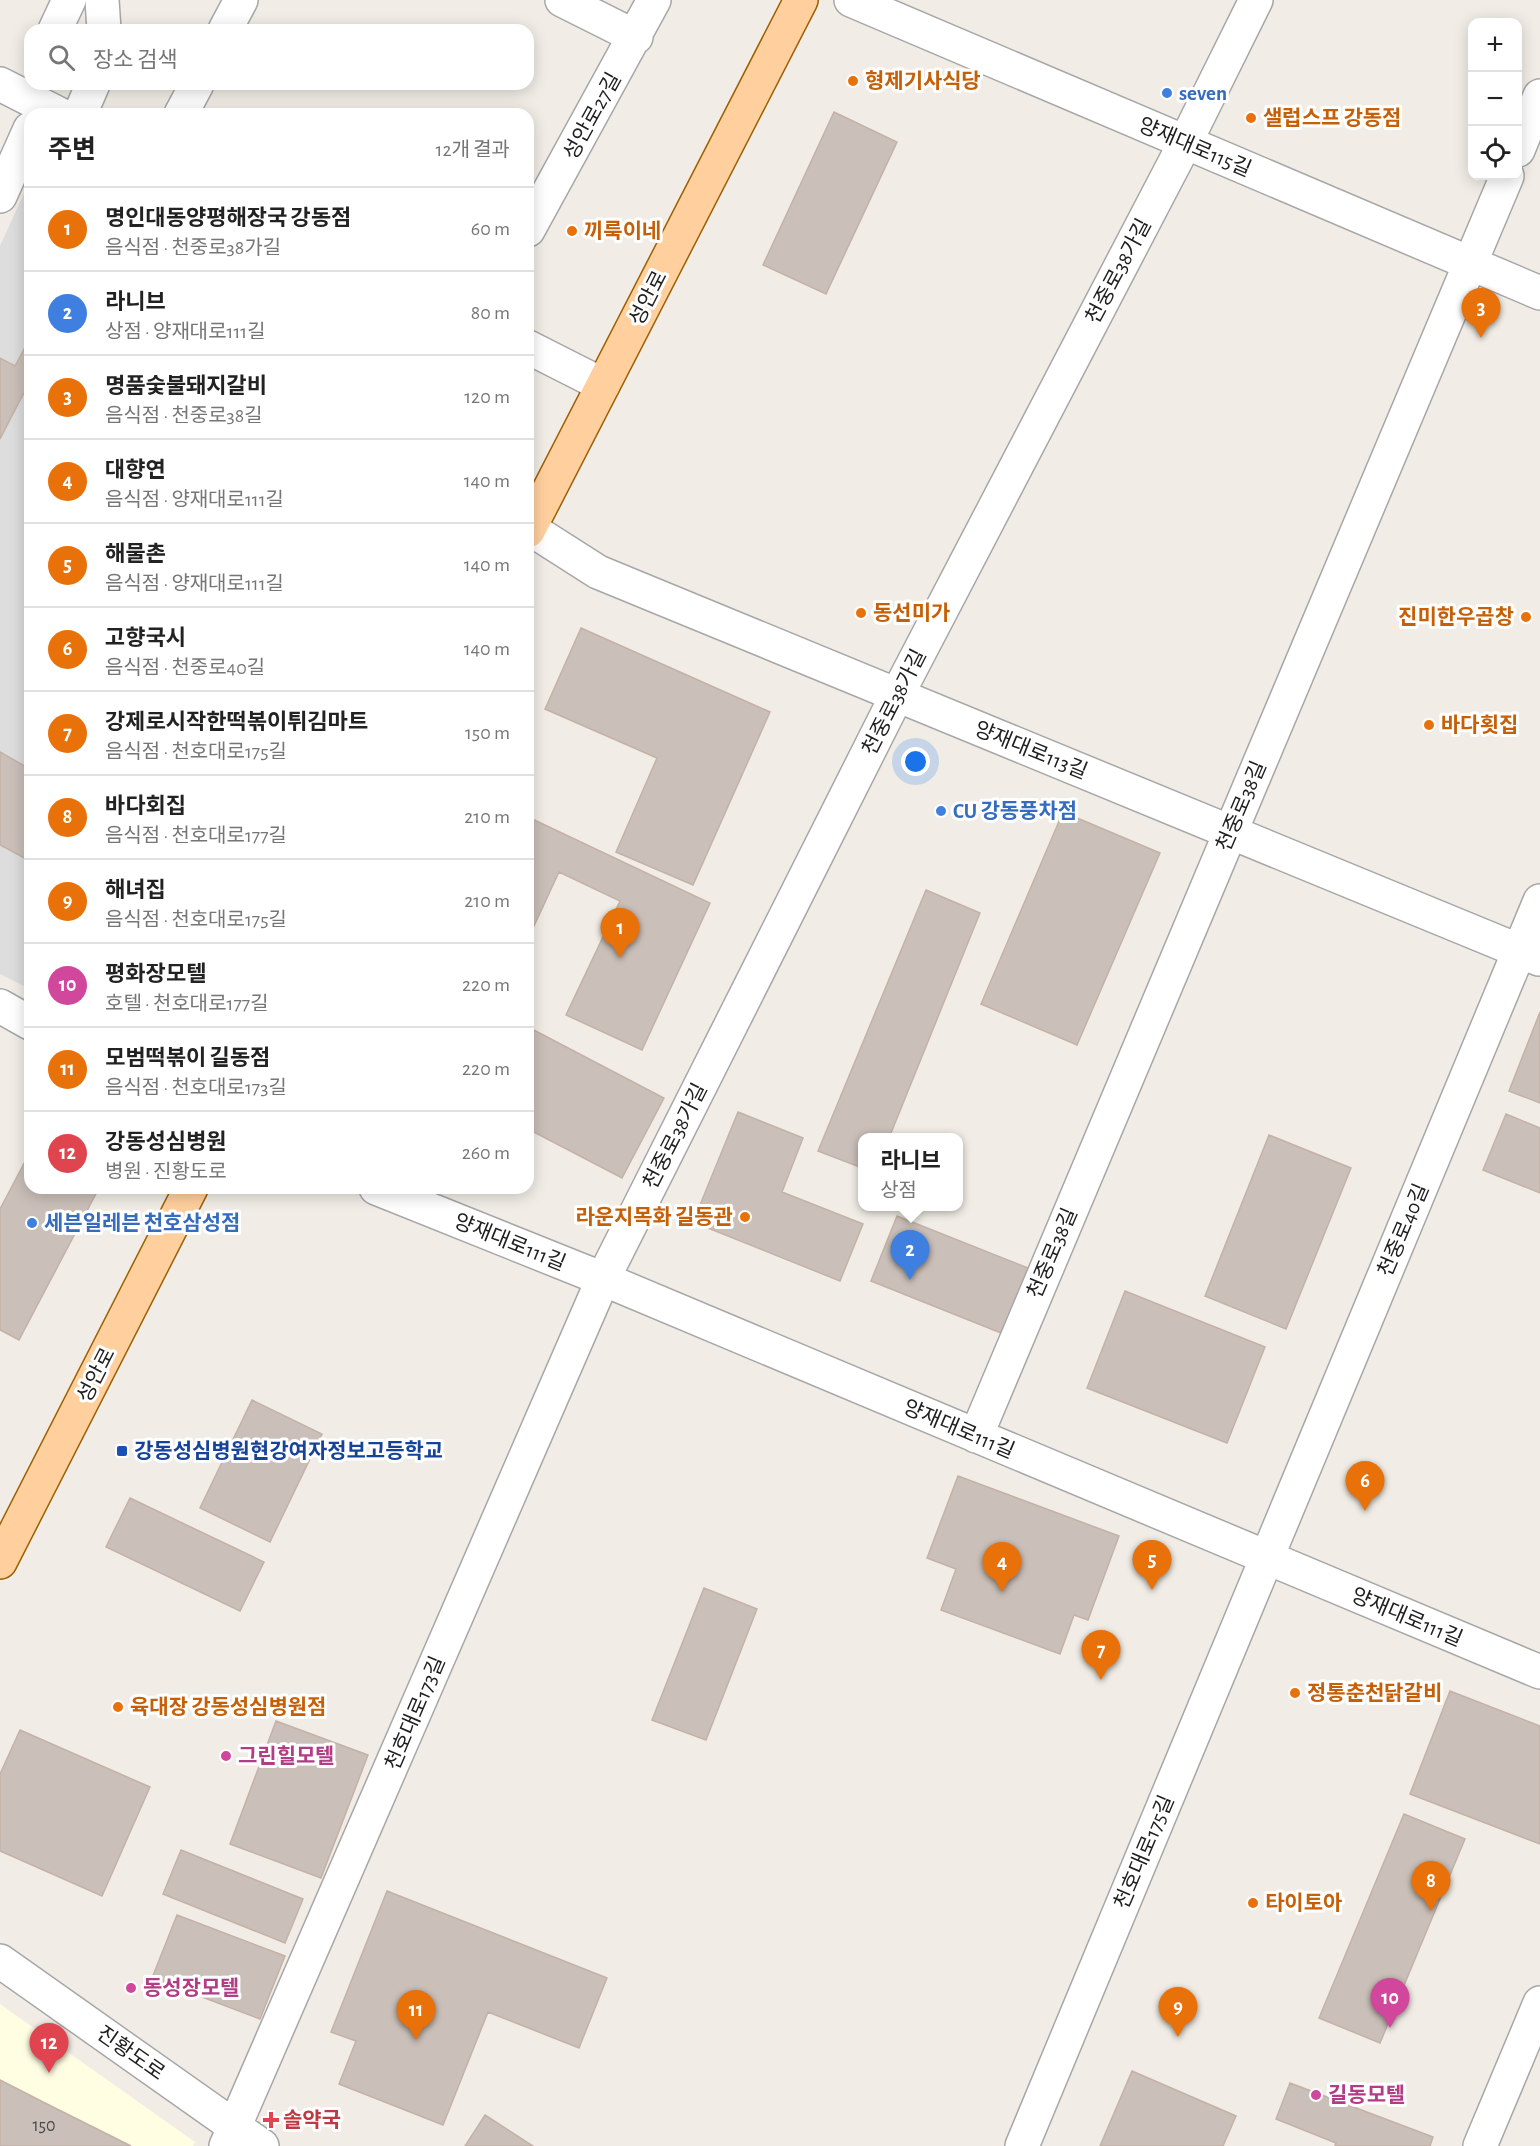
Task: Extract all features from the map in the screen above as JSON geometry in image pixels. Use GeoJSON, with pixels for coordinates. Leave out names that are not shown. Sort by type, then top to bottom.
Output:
{"type":"FeatureCollection","features":[{"type":"Feature","properties":{"kind":"main road","name":"성안로"},"geometry":{"type":"LineString","coordinates":[[534,520],[801,0]]}},
{"type":"Feature","properties":{"kind":"main road","name":"성안로"},"geometry":{"type":"LineString","coordinates":[[0,1562],[188,1194]]}},
{"type":"Feature","properties":{"kind":"street"},"geometry":{"type":"LineString","coordinates":[[58,24],[69,0]]}},
{"type":"Feature","properties":{"kind":"street"},"geometry":{"type":"LineString","coordinates":[[102,0],[104,24]]}},
{"type":"Feature","properties":{"kind":"street"},"geometry":{"type":"LineString","coordinates":[[228,24],[241,0]]}},
{"type":"Feature","properties":{"kind":"street"},"geometry":{"type":"LineString","coordinates":[[562,0],[636,37]]}},
{"type":"Feature","properties":{"kind":"street","name":"성안로27길"},"geometry":{"type":"LineString","coordinates":[[534,219],[636,37],[654,0]]}},
{"type":"Feature","properties":{"kind":"street","name":"양재대로115길"},"geometry":{"type":"LineString","coordinates":[[851,0],[1540,293]]}},
{"type":"Feature","properties":{"kind":"street","name":"천중로38가길"},"geometry":{"type":"LineString","coordinates":[[603,1279],[897,695],[1185,142],[1256,0]]}},
{"type":"Feature","properties":{"kind":"street"},"geometry":{"type":"LineString","coordinates":[[83,108],[90,90]]}},
{"type":"Feature","properties":{"kind":"street"},"geometry":{"type":"LineString","coordinates":[[184,108],[194,90]]}},
{"type":"Feature","properties":{"kind":"street"},"geometry":{"type":"LineString","coordinates":[[1522,140],[1540,96]]}},
{"type":"Feature","properties":{"kind":"street"},"geometry":{"type":"LineString","coordinates":[[0,196],[24,127]]}},
{"type":"Feature","properties":{"kind":"street","name":"천중로38길"},"geometry":{"type":"LineString","coordinates":[[976,1436],[1505,180]]}},
{"type":"Feature","properties":{"kind":"street"},"geometry":{"type":"LineString","coordinates":[[534,350],[603,385]]}},
{"type":"Feature","properties":{"kind":"street","name":"양재대로113길"},"geometry":{"type":"LineString","coordinates":[[534,533],[598,572],[1530,955]]}},
{"type":"Feature","properties":{"kind":"street","name":"천중로40길"},"geometry":{"type":"LineString","coordinates":[[1266,1559],[1530,955],[1540,902]]}},
{"type":"Feature","properties":{"kind":"street"},"geometry":{"type":"LineString","coordinates":[[0,1006],[24,1020]]}},
{"type":"Feature","properties":{"kind":"street","name":"양재대로111길"},"geometry":{"type":"LineString","coordinates":[[391,1194],[603,1279],[1540,1672]]}},
{"type":"Feature","properties":{"kind":"street","name":"천호대로173길"},"geometry":{"type":"LineString","coordinates":[[231,2137],[603,1279]]}},
{"type":"Feature","properties":{"kind":"street","name":"천호대로175길"},"geometry":{"type":"LineString","coordinates":[[1022,2146],[1266,1559]]}},
{"type":"Feature","properties":{"kind":"street","name":"진황도로"},"geometry":{"type":"LineString","coordinates":[[0,1961],[231,2137],[262,2146]]}},
{"type":"Feature","properties":{"kind":"street"},"geometry":{"type":"LineString","coordinates":[[1480,2146],[1540,2003]]}},
{"type":"Feature","properties":{"kind":"shaded area"},"geometry":{"type":"Polygon","coordinates":[[[24,193],[24,986],[0,974],[0,246],[24,193]]]}},
{"type":"Feature","properties":{"kind":"shaded area"},"geometry":{"type":"Polygon","coordinates":[[[0,2004],[195,2142],[193,2146],[0,2146],[0,2004]]]}},
{"type":"Feature","properties":{"kind":"building"},"geometry":{"type":"Polygon","coordinates":[[[834,112],[897,142],[826,294],[763,265],[834,112]]]}},
{"type":"Feature","properties":{"kind":"building"},"geometry":{"type":"Polygon","coordinates":[[[24,349],[24,393],[0,439],[0,358],[15,366],[24,349]]]}},
{"type":"Feature","properties":{"kind":"building"},"geometry":{"type":"Polygon","coordinates":[[[581,628],[770,712],[693,885],[616,852],[657,758],[545,709],[581,628]]]}},
{"type":"Feature","properties":{"kind":"building"},"geometry":{"type":"Polygon","coordinates":[[[0,752],[24,766],[24,858],[0,845],[0,752]]]}},
{"type":"Feature","properties":{"kind":"building"},"geometry":{"type":"Polygon","coordinates":[[[1063,812],[1160,853],[1077,1045],[981,1004],[1063,812]]]}},
{"type":"Feature","properties":{"kind":"building"},"geometry":{"type":"Polygon","coordinates":[[[534,820],[710,903],[642,1050],[566,1015],[620,901],[559,872],[534,926],[534,820]]]}},
{"type":"Feature","properties":{"kind":"building"},"geometry":{"type":"Polygon","coordinates":[[[926,890],[980,913],[891,1133],[858,1133],[858,1166],[818,1151],[926,890]]]}},
{"type":"Feature","properties":{"kind":"building"},"geometry":{"type":"Polygon","coordinates":[[[1540,1012],[1540,1103],[1509,1091],[1540,1012]]]}},
{"type":"Feature","properties":{"kind":"building"},"geometry":{"type":"Polygon","coordinates":[[[534,1030],[664,1098],[622,1178],[534,1132],[534,1030]]]}},
{"type":"Feature","properties":{"kind":"building"},"geometry":{"type":"Polygon","coordinates":[[[738,1112],[803,1138],[782,1192],[863,1224],[840,1281],[693,1222],[738,1112]]]}},
{"type":"Feature","properties":{"kind":"building"},"geometry":{"type":"Polygon","coordinates":[[[1506,1114],[1540,1128],[1540,1193],[1483,1170],[1506,1114]]]}},
{"type":"Feature","properties":{"kind":"building"},"geometry":{"type":"Polygon","coordinates":[[[1269,1135],[1351,1168],[1286,1329],[1205,1296],[1269,1135]]]}},
{"type":"Feature","properties":{"kind":"building"},"geometry":{"type":"Polygon","coordinates":[[[24,1163],[24,1194],[96,1194],[19,1340],[0,1330],[0,1209],[24,1163]]]}},
{"type":"Feature","properties":{"kind":"building"},"geometry":{"type":"Polygon","coordinates":[[[897,1216],[1033,1270],[1006,1335],[871,1281],[897,1216]]]}},
{"type":"Feature","properties":{"kind":"building"},"geometry":{"type":"Polygon","coordinates":[[[1125,1291],[1265,1347],[1227,1443],[1087,1388],[1125,1291]]]}},
{"type":"Feature","properties":{"kind":"building"},"geometry":{"type":"Polygon","coordinates":[[[252,1400],[322,1434],[270,1542],[200,1508],[252,1400]]]}},
{"type":"Feature","properties":{"kind":"building"},"geometry":{"type":"Polygon","coordinates":[[[958,1476],[1119,1536],[1088,1620],[1074,1615],[1060,1654],[941,1610],[956,1569],[927,1558],[958,1476]]]}},
{"type":"Feature","properties":{"kind":"building"},"geometry":{"type":"Polygon","coordinates":[[[130,1498],[264,1562],[240,1611],[106,1547],[130,1498]]]}},
{"type":"Feature","properties":{"kind":"building"},"geometry":{"type":"Polygon","coordinates":[[[704,1588],[757,1609],[706,1740],[652,1720],[704,1588]]]}},
{"type":"Feature","properties":{"kind":"building"},"geometry":{"type":"Polygon","coordinates":[[[1450,1691],[1540,1726],[1540,1844],[1410,1794],[1450,1691]]]}},
{"type":"Feature","properties":{"kind":"building"},"geometry":{"type":"Polygon","coordinates":[[[276,1721],[368,1755],[321,1878],[230,1844],[276,1721]]]}},
{"type":"Feature","properties":{"kind":"building"},"geometry":{"type":"Polygon","coordinates":[[[20,1730],[150,1787],[102,1896],[0,1851],[0,1774],[20,1730]]]}},
{"type":"Feature","properties":{"kind":"building"},"geometry":{"type":"Polygon","coordinates":[[[1404,1814],[1465,1839],[1380,2043],[1319,2018],[1404,1814]]]}},
{"type":"Feature","properties":{"kind":"building"},"geometry":{"type":"Polygon","coordinates":[[[181,1850],[303,1899],[285,1943],[163,1894],[181,1850]]]}},
{"type":"Feature","properties":{"kind":"building"},"geometry":{"type":"Polygon","coordinates":[[[387,1891],[607,1978],[579,2048],[488,2012],[443,2125],[339,2084],[356,2041],[331,2032],[387,1891]]]}},
{"type":"Feature","properties":{"kind":"building"},"geometry":{"type":"Polygon","coordinates":[[[177,1915],[285,1956],[260,2019],[152,1978],[177,1915]]]}},
{"type":"Feature","properties":{"kind":"building"},"geometry":{"type":"Polygon","coordinates":[[[1132,2071],[1236,2116],[1223,2146],[1100,2146],[1132,2071]]]}},
{"type":"Feature","properties":{"kind":"building"},"geometry":{"type":"Polygon","coordinates":[[[0,2080],[45,2103],[131,2146],[0,2146],[0,2080]]]}},
{"type":"Feature","properties":{"kind":"building"},"geometry":{"type":"Polygon","coordinates":[[[1290,2083],[1433,2137],[1430,2146],[1335,2146],[1336,2143],[1276,2119],[1290,2083]]]}},
{"type":"Feature","properties":{"kind":"building"},"geometry":{"type":"Polygon","coordinates":[[[485,2115],[533,2146],[465,2146],[485,2115]]]}},
{"type":"Feature","properties":{"kind":"place","name":"형제기사식당"},"geometry":{"type":"Point","coordinates":[853,81]}},
{"type":"Feature","properties":{"kind":"place","name":"seven"},"geometry":{"type":"Point","coordinates":[1167,93]}},
{"type":"Feature","properties":{"kind":"place","name":"샐럽스프 강동점"},"geometry":{"type":"Point","coordinates":[1251,118]}},
{"type":"Feature","properties":{"kind":"place","name":"끼룩이네"},"geometry":{"type":"Point","coordinates":[572,231]}},
{"type":"Feature","properties":{"kind":"place","name":"명품숯불돼지갈비"},"geometry":{"type":"Point","coordinates":[1481,338]}},
{"type":"Feature","properties":{"kind":"place","name":"동선미가"},"geometry":{"type":"Point","coordinates":[861,613]}},
{"type":"Feature","properties":{"kind":"place","name":"진미한우곱창"},"geometry":{"type":"Point","coordinates":[1526,617]}},
{"type":"Feature","properties":{"kind":"place","name":"바다횟집"},"geometry":{"type":"Point","coordinates":[1429,725]}},
{"type":"Feature","properties":{"kind":"place","name":"CU 강동풍차점"},"geometry":{"type":"Point","coordinates":[941,811]}},
{"type":"Feature","properties":{"kind":"place","name":"명인대동양평해장국 강동점"},"geometry":{"type":"Point","coordinates":[620,958]}},
{"type":"Feature","properties":{"kind":"place","name":"라운지목화 길동관"},"geometry":{"type":"Point","coordinates":[745,1217]}},
{"type":"Feature","properties":{"kind":"place","name":"세븐일레븐 천호삼성점"},"geometry":{"type":"Point","coordinates":[32,1223]}},
{"type":"Feature","properties":{"kind":"place","name":"라니브"},"geometry":{"type":"Point","coordinates":[910,1280]}},
{"type":"Feature","properties":{"kind":"place","name":"강동성심병원현강여자정보고등학교"},"geometry":{"type":"Point","coordinates":[122,1451]}},
{"type":"Feature","properties":{"kind":"place","name":"고향국시"},"geometry":{"type":"Point","coordinates":[1365,1511]}},
{"type":"Feature","properties":{"kind":"place","name":"해물촌"},"geometry":{"type":"Point","coordinates":[1152,1590]}},
{"type":"Feature","properties":{"kind":"place","name":"대향연"},"geometry":{"type":"Point","coordinates":[1002,1592]}},
{"type":"Feature","properties":{"kind":"place","name":"강제로시작한떡볶이튀김마트"},"geometry":{"type":"Point","coordinates":[1101,1680]}},
{"type":"Feature","properties":{"kind":"place","name":"정통춘천닭갈비"},"geometry":{"type":"Point","coordinates":[1295,1693]}},
{"type":"Feature","properties":{"kind":"place","name":"육대장 강동성심병원점"},"geometry":{"type":"Point","coordinates":[118,1707]}},
{"type":"Feature","properties":{"kind":"place","name":"그린힐모텔"},"geometry":{"type":"Point","coordinates":[226,1756]}},
{"type":"Feature","properties":{"kind":"place","name":"타이토아"},"geometry":{"type":"Point","coordinates":[1253,1903]}},
{"type":"Feature","properties":{"kind":"place","name":"바다회집"},"geometry":{"type":"Point","coordinates":[1431,1911]}},
{"type":"Feature","properties":{"kind":"place","name":"동성장모텔"},"geometry":{"type":"Point","coordinates":[131,1988]}},
{"type":"Feature","properties":{"kind":"place","name":"평화장모텔"},"geometry":{"type":"Point","coordinates":[1390,2028]}},
{"type":"Feature","properties":{"kind":"place","name":"해녀집"},"geometry":{"type":"Point","coordinates":[1178,2037]}},
{"type":"Feature","properties":{"kind":"place","name":"모범떡볶이 길동점"},"geometry":{"type":"Point","coordinates":[416,2040]}},
{"type":"Feature","properties":{"kind":"place","name":"강동성심병원"},"geometry":{"type":"Point","coordinates":[49,2073]}},
{"type":"Feature","properties":{"kind":"place","name":"길동모텔"},"geometry":{"type":"Point","coordinates":[1316,2095]}},
{"type":"Feature","properties":{"kind":"place","name":"솔약국"},"geometry":{"type":"Point","coordinates":[271,2120]}}]}
